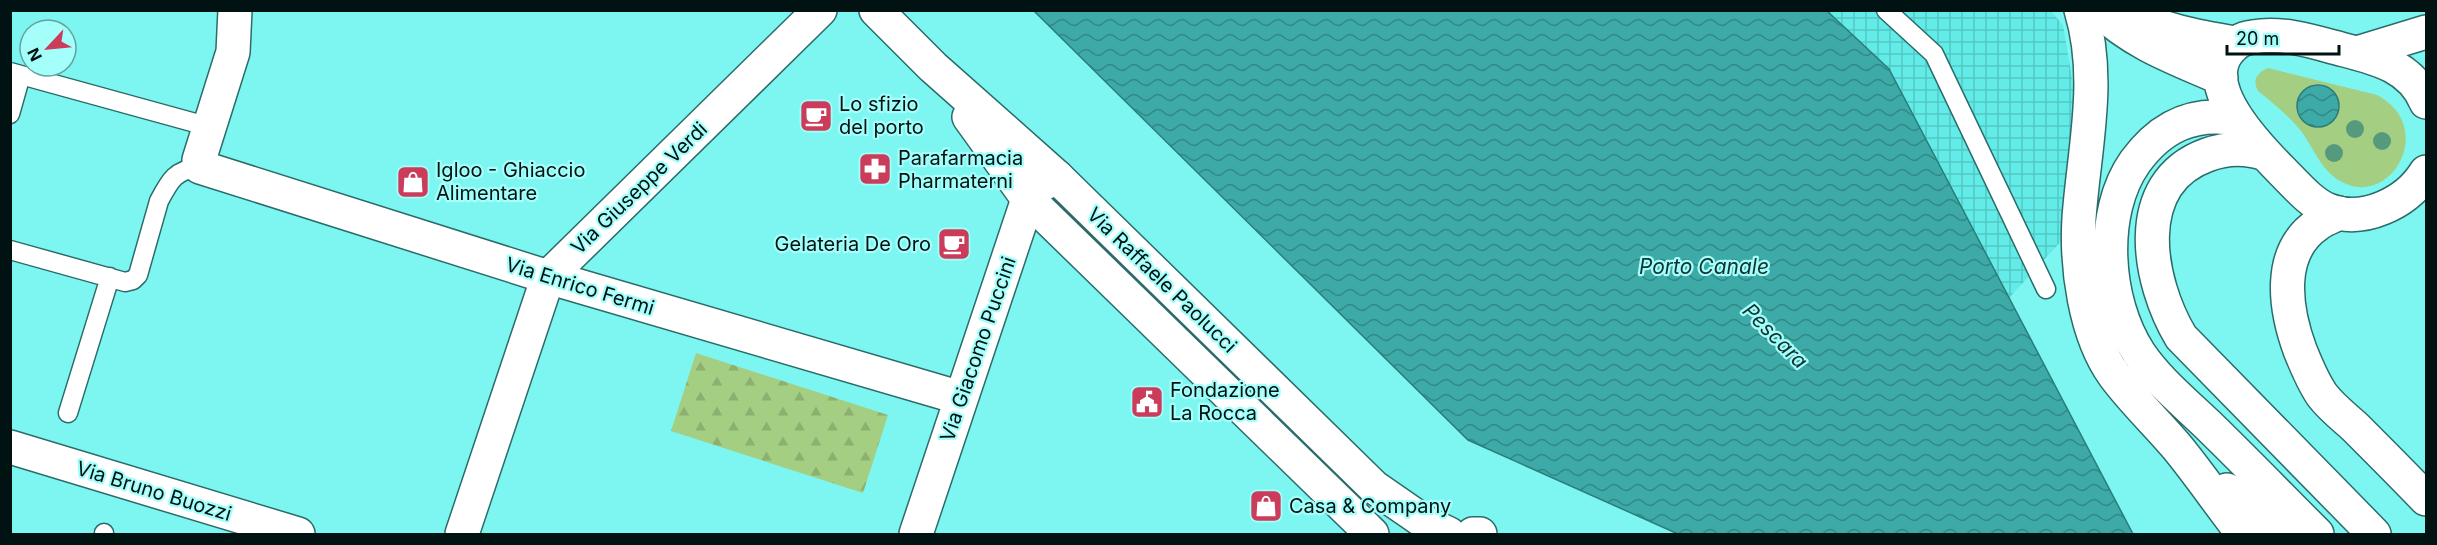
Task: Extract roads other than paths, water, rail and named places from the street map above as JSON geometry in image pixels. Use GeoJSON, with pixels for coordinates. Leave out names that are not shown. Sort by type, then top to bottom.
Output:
{"type":"FeatureCollection","features":[{"type":"Feature","properties":{"kind":"main road"},"geometry":{"type":"LineString","coordinates":[[200,167],[199,160],[233,52],[235,10]]}},
{"type":"Feature","properties":{"kind":"main road","name":"Via Giuseppe Verdi"},"geometry":{"type":"LineString","coordinates":[[462,534],[548,277],[820,10]]}},
{"type":"Feature","properties":{"kind":"main road","name":"Via Raffaele Paolucci"},"geometry":{"type":"LineString","coordinates":[[876,10],[933,67],[1057,177],[1374,487],[1426,523],[1449,534]]}},
{"type":"Feature","properties":{"kind":"main road"},"geometry":{"type":"LineString","coordinates":[[2081,10],[2090,46],[2092,84],[2079,217],[2080,278],[2100,351],[2114,375],[2178,448],[2266,522],[2317,534]]}},
{"type":"Feature","properties":{"kind":"main road"},"geometry":{"type":"LineString","coordinates":[[2099,10],[2116,27],[2138,41],[2221,78]]}},
{"type":"Feature","properties":{"kind":"main road"},"geometry":{"type":"LineString","coordinates":[[2125,10],[2184,34],[2235,43],[2254,36],[2278,36],[2306,40],[2357,53],[2400,68],[2419,89],[2427,102]]}},
{"type":"Feature","properties":{"kind":"main road"},"geometry":{"type":"LineString","coordinates":[[2357,53],[2427,32]]}},
{"type":"Feature","properties":{"kind":"main road"},"geometry":{"type":"LineString","coordinates":[[2235,43],[2223,60],[2221,78],[2229,107],[2265,154],[2313,200],[2325,209],[2339,213],[2370,212],[2394,204],[2421,184]]}},
{"type":"Feature","properties":{"kind":"main road","name":"Via Raffaele Paolucci"},"geometry":{"type":"LineString","coordinates":[[933,67],[1028,199],[1372,534]]}},
{"type":"Feature","properties":{"kind":"main road"},"geometry":{"type":"LineString","coordinates":[[2237,119],[2219,116],[2196,117],[2162,135],[2140,155],[2131,168],[2116,207],[2110,248],[2121,315],[2137,350],[2266,522]]}},
{"type":"Feature","properties":{"kind":"main road"},"geometry":{"type":"LineString","coordinates":[[2265,154],[2244,149],[2218,151],[2199,158],[2170,178],[2157,202],[2152,234],[2155,270],[2160,290],[2174,326],[2181,337],[2374,534]]}},
{"type":"Feature","properties":{"kind":"main road","name":"Via Enrico Fermi"},"geometry":{"type":"LineString","coordinates":[[200,167],[548,277],[961,398]]}},
{"type":"Feature","properties":{"kind":"main road"},"geometry":{"type":"LineString","coordinates":[[1028,199],[1037,187],[1057,177]]}},
{"type":"Feature","properties":{"kind":"main road","name":"Via Giacomo Puccini"},"geometry":{"type":"LineString","coordinates":[[916,534],[1028,199]]}},
{"type":"Feature","properties":{"kind":"main road"},"geometry":{"type":"LineString","coordinates":[[2339,213],[2318,224],[2309,232],[2301,242],[2290,265],[2286,282],[2287,307],[2295,335],[2305,362],[2323,396],[2427,499]]}},
{"type":"Feature","properties":{"kind":"main road","name":"Via Bruno Buozzi"},"geometry":{"type":"LineString","coordinates":[[10,447],[298,534]]}},
{"type":"Feature","properties":{"kind":"main road"},"geometry":{"type":"LineString","coordinates":[[1473,534],[1480,534]]}},
{"type":"Feature","properties":{"kind":"lane"},"geometry":{"type":"LineString","coordinates":[[1886,10],[1934,54],[2046,289]]}},
{"type":"Feature","properties":{"kind":"lane"},"geometry":{"type":"LineString","coordinates":[[10,114],[16,74],[210,127]]}},
{"type":"Feature","properties":{"kind":"lane"},"geometry":{"type":"LineString","coordinates":[[10,250],[125,282],[133,280],[138,275],[164,190],[178,172],[200,167]]}},
{"type":"Feature","properties":{"kind":"lane"},"geometry":{"type":"LineString","coordinates":[[68,413],[110,277]]}},
{"type":"Feature","properties":{"kind":"water","name":"Porto Canale"},"geometry":{"type":"Polygon","coordinates":[[[1034,11],[1827,11],[1889,69],[2133,534],[1678,534],[1468,440],[1034,11]]]}},
{"type":"Feature","properties":{"kind":"water"},"geometry":{"type":"Polygon","coordinates":[[[2318,85],[2333,91],[2339,106],[2333,121],[2318,127],[2303,121],[2297,106],[2303,91],[2318,85]]]}},
{"type":"Feature","properties":{"kind":"place","name":"Lo sfizio del porto"},"geometry":{"type":"Point","coordinates":[816,116]}},
{"type":"Feature","properties":{"kind":"place","name":"Parafarmacia Pharmaterni"},"geometry":{"type":"Point","coordinates":[875,169]}},
{"type":"Feature","properties":{"kind":"place","name":"Igloo - Ghiaccio Alimentare"},"geometry":{"type":"Point","coordinates":[413,182]}},
{"type":"Feature","properties":{"kind":"place","name":"Gelateria De Oro"},"geometry":{"type":"Point","coordinates":[954,244]}},
{"type":"Feature","properties":{"kind":"place","name":"Fondazione La Rocca"},"geometry":{"type":"Point","coordinates":[1147,402]}},
{"type":"Feature","properties":{"kind":"place","name":"Casa & Company"},"geometry":{"type":"Point","coordinates":[1266,506]}},
{"type":"Feature","properties":{"kind":"water label","name":"Pescara"},"geometry":{"type":"Point","coordinates":[1775,336]}}]}
